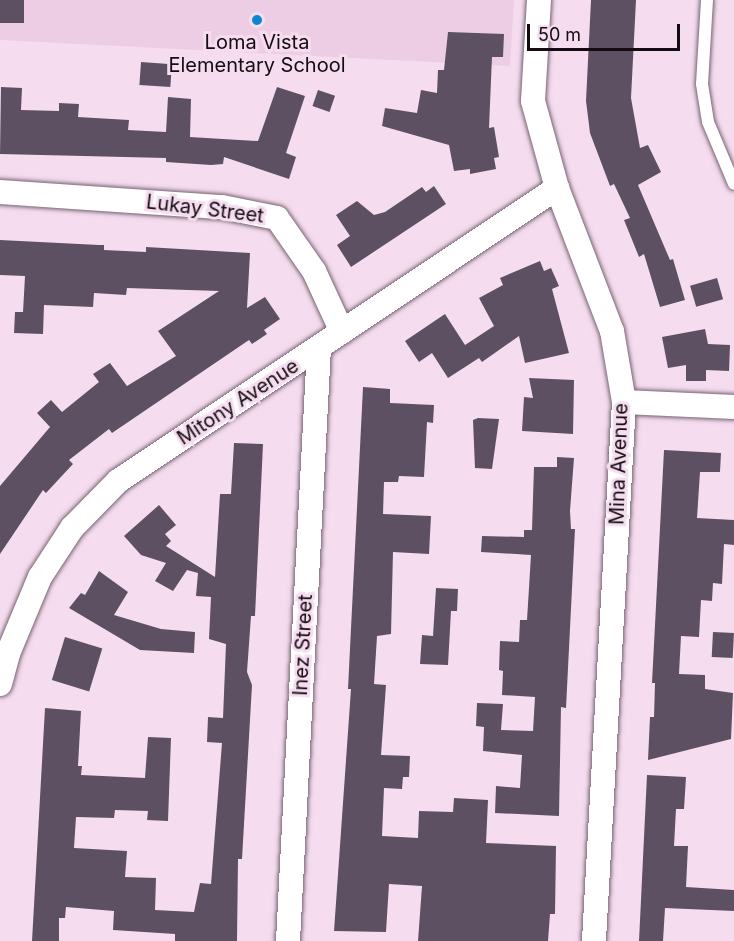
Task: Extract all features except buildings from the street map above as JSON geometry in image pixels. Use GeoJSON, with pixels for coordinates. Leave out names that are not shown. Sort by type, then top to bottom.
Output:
{"type":"FeatureCollection","features":[{"type":"Feature","properties":{"kind":"street","name":"Mina Avenue"},"geometry":{"type":"LineString","coordinates":[[539,0],[533,100],[556,188],[612,331],[624,402],[594,941]]}},
{"type":"Feature","properties":{"kind":"street","name":"Mitony Avenue"},"geometry":{"type":"LineString","coordinates":[[0,684],[9,651],[40,577],[72,528],[118,481],[556,188]]}},
{"type":"Feature","properties":{"kind":"street","name":"Lukay Street"},"geometry":{"type":"LineString","coordinates":[[0,192],[222,207],[278,218],[314,272],[342,332]]}},
{"type":"Feature","properties":{"kind":"street","name":"Inez Street"},"geometry":{"type":"LineString","coordinates":[[288,941],[319,348]]}},
{"type":"Feature","properties":{"kind":"street"},"geometry":{"type":"LineString","coordinates":[[624,402],[734,407]]}},
{"type":"Feature","properties":{"kind":"lane"},"geometry":{"type":"LineString","coordinates":[[707,0],[702,84],[708,122],[734,184]]}},
{"type":"Feature","properties":{"kind":"shaded area","name":"Loma Vista Elementary School"},"geometry":{"type":"Polygon","coordinates":[[[0,0],[514,0],[510,66],[0,40],[0,0]]]}},
{"type":"Feature","properties":{"kind":"place","name":"Loma Vista Elementary School"},"geometry":{"type":"Point","coordinates":[257,20]}}]}
